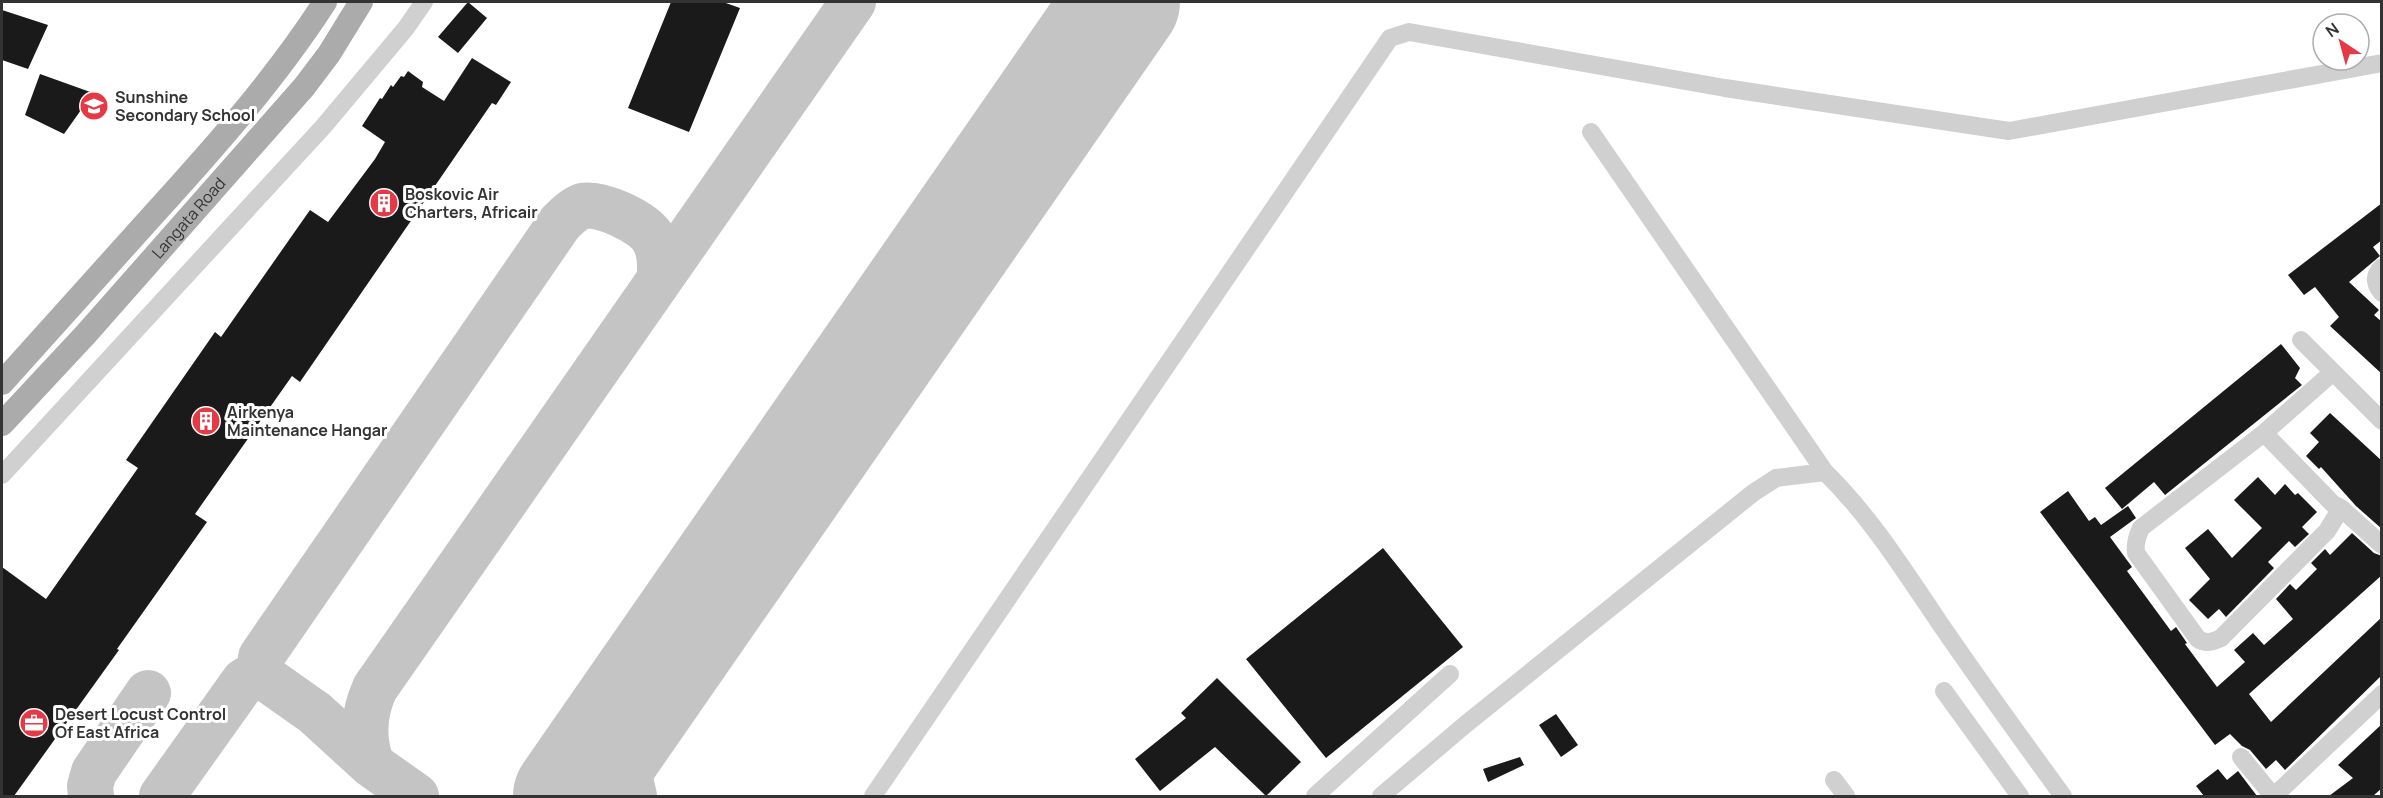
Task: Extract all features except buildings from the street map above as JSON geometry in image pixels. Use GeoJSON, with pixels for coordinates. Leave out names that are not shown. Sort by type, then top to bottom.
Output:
{"type":"FeatureCollection","features":[{"type":"Feature","properties":{"kind":"main road","name":"Langata Road"},"geometry":{"type":"LineString","coordinates":[[2,383],[213,149],[278,69],[325,2]]}},
{"type":"Feature","properties":{"kind":"main road","name":"Langata Road"},"geometry":{"type":"LineString","coordinates":[[2,424],[86,334],[304,87],[361,2]]}},
{"type":"Feature","properties":{"kind":"street"},"geometry":{"type":"LineString","coordinates":[[2,475],[323,127],[406,28],[424,2]]}},
{"type":"Feature","properties":{"kind":"street"},"geometry":{"type":"LineString","coordinates":[[873,796],[1390,38],[1409,32],[1725,88],[2009,131],[2382,63]]}},
{"type":"Feature","properties":{"kind":"street"},"geometry":{"type":"LineString","coordinates":[[1591,132],[1826,472],[1856,504],[1881,537],[1977,677],[2063,796]]}},
{"type":"Feature","properties":{"kind":"street"},"geometry":{"type":"LineString","coordinates":[[2382,267],[2375,275],[2375,281],[2382,293]]}},
{"type":"Feature","properties":{"kind":"street"},"geometry":{"type":"LineString","coordinates":[[2301,340],[2382,422]]}},
{"type":"Feature","properties":{"kind":"street"},"geometry":{"type":"LineString","coordinates":[[2332,373],[2264,433],[2141,528],[2137,537],[2136,553],[2198,639],[2208,643],[2222,638],[2327,531],[2341,508]]}},
{"type":"Feature","properties":{"kind":"street"},"geometry":{"type":"LineString","coordinates":[[2264,433],[2333,504],[2341,508],[2382,544]]}},
{"type":"Feature","properties":{"kind":"street"},"geometry":{"type":"LineString","coordinates":[[1381,796],[1466,724],[1753,493],[1776,478],[1826,472]]}},
{"type":"Feature","properties":{"kind":"street"},"geometry":{"type":"LineString","coordinates":[[1315,796],[1450,674]]}},
{"type":"Feature","properties":{"kind":"street"},"geometry":{"type":"LineString","coordinates":[[1944,691],[2020,796]]}},
{"type":"Feature","properties":{"kind":"street"},"geometry":{"type":"LineString","coordinates":[[2241,757],[2274,796],[2382,694]]}},
{"type":"Feature","properties":{"kind":"street"},"geometry":{"type":"LineString","coordinates":[[1834,780],[1846,796]]}},
{"type":"Feature","properties":{"kind":"taxiway"},"geometry":{"type":"LineString","coordinates":[[372,765],[365,726],[368,707],[375,688],[853,2]]}},
{"type":"Feature","properties":{"kind":"taxiway"},"geometry":{"type":"LineString","coordinates":[[416,796],[372,765],[315,713],[264,677],[260,668],[261,657],[565,218],[579,207],[590,206],[610,210],[631,220],[648,232],[656,243],[660,258],[660,279]]}},
{"type":"Feature","properties":{"kind":"taxiway"},"geometry":{"type":"LineString","coordinates":[[162,796],[244,681],[256,674],[264,677]]}},
{"type":"Feature","properties":{"kind":"taxiway"},"geometry":{"type":"LineString","coordinates":[[91,796],[90,786],[94,772],[148,693]]}},
{"type":"Feature","properties":{"kind":"taxiway"},"geometry":{"type":"LineString","coordinates":[[626,762],[634,796]]}},
{"type":"Feature","properties":{"kind":"runway"},"geometry":{"type":"LineString","coordinates":[[571,796],[1122,2]]}},
{"type":"Feature","properties":{"kind":"place","name":"Sunshine Secondary School"},"geometry":{"type":"Point","coordinates":[94,106]}},
{"type":"Feature","properties":{"kind":"place","name":"Boskovic Air Charters, Africair"},"geometry":{"type":"Point","coordinates":[384,203]}},
{"type":"Feature","properties":{"kind":"place","name":"Airkenya Maintenance Hangar"},"geometry":{"type":"Point","coordinates":[206,421]}},
{"type":"Feature","properties":{"kind":"place","name":"Desert Locust Control Of East Africa"},"geometry":{"type":"Point","coordinates":[34,723]}}]}
